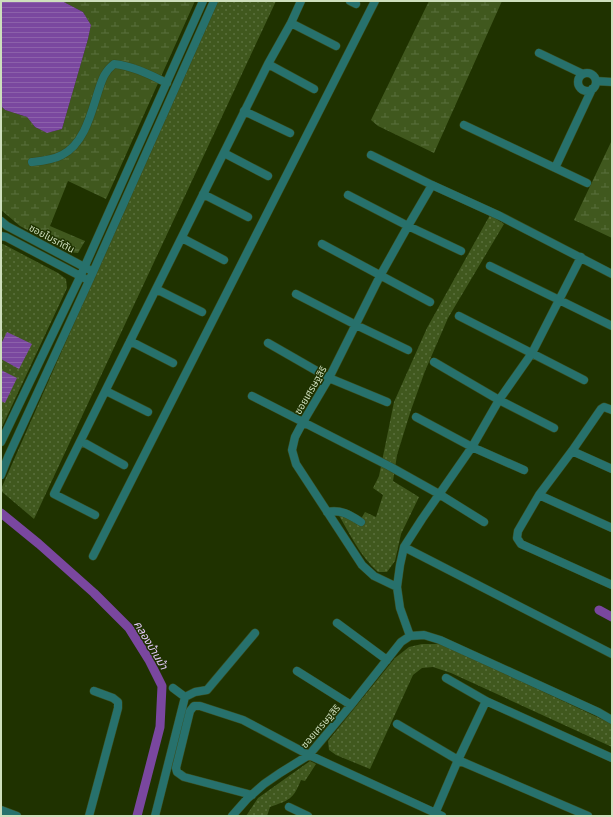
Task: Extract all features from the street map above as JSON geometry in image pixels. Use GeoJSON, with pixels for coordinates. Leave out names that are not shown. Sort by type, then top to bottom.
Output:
{"type":"FeatureCollection","features":[{"type":"Feature","properties":{"kind":"street"},"geometry":{"type":"LineString","coordinates":[[1,442],[80,277],[203,1]]}},
{"type":"Feature","properties":{"kind":"street"},"geometry":{"type":"LineString","coordinates":[[1,475],[94,271],[214,1]]}},
{"type":"Feature","properties":{"kind":"street"},"geometry":{"type":"LineString","coordinates":[[95,515],[54,494],[244,111],[291,23],[301,1]]}},
{"type":"Feature","properties":{"kind":"street"},"geometry":{"type":"LineString","coordinates":[[94,556],[375,1]]}},
{"type":"Feature","properties":{"kind":"street"},"geometry":{"type":"LineString","coordinates":[[291,23],[336,46]]}},
{"type":"Feature","properties":{"kind":"street"},"geometry":{"type":"LineString","coordinates":[[539,53],[583,74]]}},
{"type":"Feature","properties":{"kind":"street"},"geometry":{"type":"LineString","coordinates":[[32,162],[48,160],[62,155],[77,142],[87,126],[103,76],[114,64],[131,67],[166,82]]}},
{"type":"Feature","properties":{"kind":"street"},"geometry":{"type":"LineString","coordinates":[[268,64],[314,89]]}},
{"type":"Feature","properties":{"kind":"street"},"geometry":{"type":"LineString","coordinates":[[555,168],[592,89],[596,84],[596,78],[592,74],[586,72],[579,78],[579,86],[586,91],[592,89]]}},
{"type":"Feature","properties":{"kind":"street"},"geometry":{"type":"LineString","coordinates":[[596,81],[612,82]]}},
{"type":"Feature","properties":{"kind":"street"},"geometry":{"type":"LineString","coordinates":[[244,111],[290,132]]}},
{"type":"Feature","properties":{"kind":"street"},"geometry":{"type":"LineString","coordinates":[[464,125],[587,183]]}},
{"type":"Feature","properties":{"kind":"street"},"geometry":{"type":"LineString","coordinates":[[224,153],[268,176]]}},
{"type":"Feature","properties":{"kind":"street"},"geometry":{"type":"LineString","coordinates":[[371,155],[500,216],[612,274]]}},
{"type":"Feature","properties":{"kind":"street","name":"ซอยเศรษฐสิริ"},"geometry":{"type":"LineString","coordinates":[[397,587],[374,576],[362,565],[296,464],[292,450],[303,422],[329,378],[380,276],[432,185]]}},
{"type":"Feature","properties":{"kind":"street"},"geometry":{"type":"LineString","coordinates":[[203,194],[248,217]]}},
{"type":"Feature","properties":{"kind":"street"},"geometry":{"type":"LineString","coordinates":[[348,196],[460,251]]}},
{"type":"Feature","properties":{"kind":"street","name":"ซอยไบรท์ตัน"},"geometry":{"type":"LineString","coordinates":[[4,224],[94,271]]}},
{"type":"Feature","properties":{"kind":"street","name":"ซอยไบรท์ตัน"},"geometry":{"type":"LineString","coordinates":[[3,236],[89,281]]}},
{"type":"Feature","properties":{"kind":"street"},"geometry":{"type":"LineString","coordinates":[[182,238],[224,260]]}},
{"type":"Feature","properties":{"kind":"street"},"geometry":{"type":"LineString","coordinates":[[322,244],[430,302]]}},
{"type":"Feature","properties":{"kind":"street"},"geometry":{"type":"LineString","coordinates":[[581,258],[532,353],[499,400],[472,447],[404,546],[397,587],[400,608],[410,636],[424,635],[440,640],[598,712],[612,720]]}},
{"type":"Feature","properties":{"kind":"street"},"geometry":{"type":"LineString","coordinates":[[490,266],[612,326]]}},
{"type":"Feature","properties":{"kind":"street"},"geometry":{"type":"LineString","coordinates":[[156,288],[202,312]]}},
{"type":"Feature","properties":{"kind":"street"},"geometry":{"type":"LineString","coordinates":[[296,294],[408,350]]}},
{"type":"Feature","properties":{"kind":"street"},"geometry":{"type":"LineString","coordinates":[[460,316],[584,380]]}},
{"type":"Feature","properties":{"kind":"street"},"geometry":{"type":"LineString","coordinates":[[130,341],[173,363]]}},
{"type":"Feature","properties":{"kind":"street"},"geometry":{"type":"LineString","coordinates":[[268,343],[329,378],[387,402]]}},
{"type":"Feature","properties":{"kind":"street"},"geometry":{"type":"LineString","coordinates":[[434,362],[499,400],[554,428]]}},
{"type":"Feature","properties":{"kind":"street"},"geometry":{"type":"LineString","coordinates":[[106,391],[148,412]]}},
{"type":"Feature","properties":{"kind":"street"},"geometry":{"type":"LineString","coordinates":[[252,396],[389,466],[439,494],[484,522]]}},
{"type":"Feature","properties":{"kind":"street"},"geometry":{"type":"LineString","coordinates":[[610,409],[604,407],[601,409],[539,495],[518,531],[517,538],[521,544],[612,585]]}},
{"type":"Feature","properties":{"kind":"street"},"geometry":{"type":"LineString","coordinates":[[416,416],[472,447],[524,470]]}},
{"type":"Feature","properties":{"kind":"street"},"geometry":{"type":"LineString","coordinates":[[81,441],[124,465]]}},
{"type":"Feature","properties":{"kind":"street"},"geometry":{"type":"LineString","coordinates":[[572,451],[612,469]]}},
{"type":"Feature","properties":{"kind":"street"},"geometry":{"type":"LineString","coordinates":[[539,495],[612,528]]}},
{"type":"Feature","properties":{"kind":"street"},"geometry":{"type":"LineString","coordinates":[[327,512],[339,511],[350,515],[361,522]]}},
{"type":"Feature","properties":{"kind":"street"},"geometry":{"type":"LineString","coordinates":[[404,546],[612,654]]}},
{"type":"Feature","properties":{"kind":"street"},"geometry":{"type":"LineString","coordinates":[[337,623],[387,660]]}},
{"type":"Feature","properties":{"kind":"street"},"geometry":{"type":"LineString","coordinates":[[156,816],[185,697],[195,692],[206,690],[255,633]]}},
{"type":"Feature","properties":{"kind":"street","name":"ซอยเศรษฐสิริ"},"geometry":{"type":"LineString","coordinates":[[232,816],[252,795],[280,773],[309,755],[402,642],[410,636]]}},
{"type":"Feature","properties":{"kind":"street"},"geometry":{"type":"LineString","coordinates":[[298,671],[351,705]]}},
{"type":"Feature","properties":{"kind":"street"},"geometry":{"type":"LineString","coordinates":[[446,678],[486,701],[612,758]]}},
{"type":"Feature","properties":{"kind":"street"},"geometry":{"type":"LineString","coordinates":[[173,688],[185,697]]}},
{"type":"Feature","properties":{"kind":"street"},"geometry":{"type":"LineString","coordinates":[[89,816],[118,708],[118,702],[113,698],[94,691]]}},
{"type":"Feature","properties":{"kind":"street"},"geometry":{"type":"LineString","coordinates":[[252,795],[184,777],[177,772],[176,768],[190,711],[194,706],[200,706],[243,720],[309,755],[437,815],[458,760],[486,701]]}},
{"type":"Feature","properties":{"kind":"street"},"geometry":{"type":"LineString","coordinates":[[397,724],[458,760],[588,816]]}},
{"type":"Feature","properties":{"kind":"street"},"geometry":{"type":"LineString","coordinates":[[289,808],[308,816]]}},
{"type":"Feature","properties":{"kind":"green space"},"geometry":{"type":"Polygon","coordinates":[[[62,1],[195,1],[106,199],[68,181],[50,226],[85,241],[78,253],[69,252],[20,226],[1,210],[1,106],[5,110],[27,117],[35,127],[47,133],[62,129],[91,25],[83,12],[62,1]]]}},
{"type":"Feature","properties":{"kind":"green space"},"geometry":{"type":"Polygon","coordinates":[[[216,1],[276,1],[34,519],[1,491],[1,489],[216,1]]]}},
{"type":"Feature","properties":{"kind":"green space"},"geometry":{"type":"Polygon","coordinates":[[[429,1],[502,1],[434,153],[378,126],[371,120],[429,1]]]}},
{"type":"Feature","properties":{"kind":"green space"},"geometry":{"type":"Polygon","coordinates":[[[612,140],[612,238],[574,220],[612,140]]]}},
{"type":"Feature","properties":{"kind":"green space"},"geometry":{"type":"Polygon","coordinates":[[[490,215],[504,224],[448,318],[425,371],[411,410],[397,455],[393,481],[419,497],[401,534],[395,561],[387,572],[378,572],[361,552],[338,514],[358,524],[365,512],[376,517],[383,495],[373,488],[379,476],[394,402],[427,328],[490,215]]]}},
{"type":"Feature","properties":{"kind":"green space"},"geometry":{"type":"Polygon","coordinates":[[[1,244],[58,273],[66,279],[67,288],[1,429],[1,244]]]}},
{"type":"Feature","properties":{"kind":"green space"},"geometry":{"type":"Polygon","coordinates":[[[422,644],[441,644],[612,724],[612,747],[451,673],[433,667],[422,668],[413,675],[370,769],[336,755],[329,750],[328,741],[395,658],[409,647],[422,644]]]}},
{"type":"Feature","properties":{"kind":"green space"},"geometry":{"type":"Polygon","coordinates":[[[310,761],[316,764],[305,781],[301,780],[290,798],[282,803],[270,807],[267,816],[246,816],[258,798],[310,761]]]}},
{"type":"Feature","properties":{"kind":"shaded area"},"geometry":{"type":"Polygon","coordinates":[[[1,1],[62,1],[83,12],[91,25],[62,129],[47,133],[35,127],[27,117],[5,110],[1,106],[1,1]]]}},
{"type":"Feature","properties":{"kind":"shaded area"},"geometry":{"type":"Polygon","coordinates":[[[7,332],[32,344],[19,369],[1,359],[1,344],[7,332]]]}},
{"type":"Feature","properties":{"kind":"shaded area"},"geometry":{"type":"Polygon","coordinates":[[[1,370],[17,378],[5,403],[1,401],[1,370]]]}},
{"type":"Feature","properties":{"kind":"waterway","name":"คลองบ้านม้า"},"geometry":{"type":"LineString","coordinates":[[1,513],[39,544],[94,593],[129,628],[149,660],[162,686],[160,727],[137,816]]}},
{"type":"Feature","properties":{"kind":"waterway"},"geometry":{"type":"LineString","coordinates":[[599,610],[612,617]]}}]}
